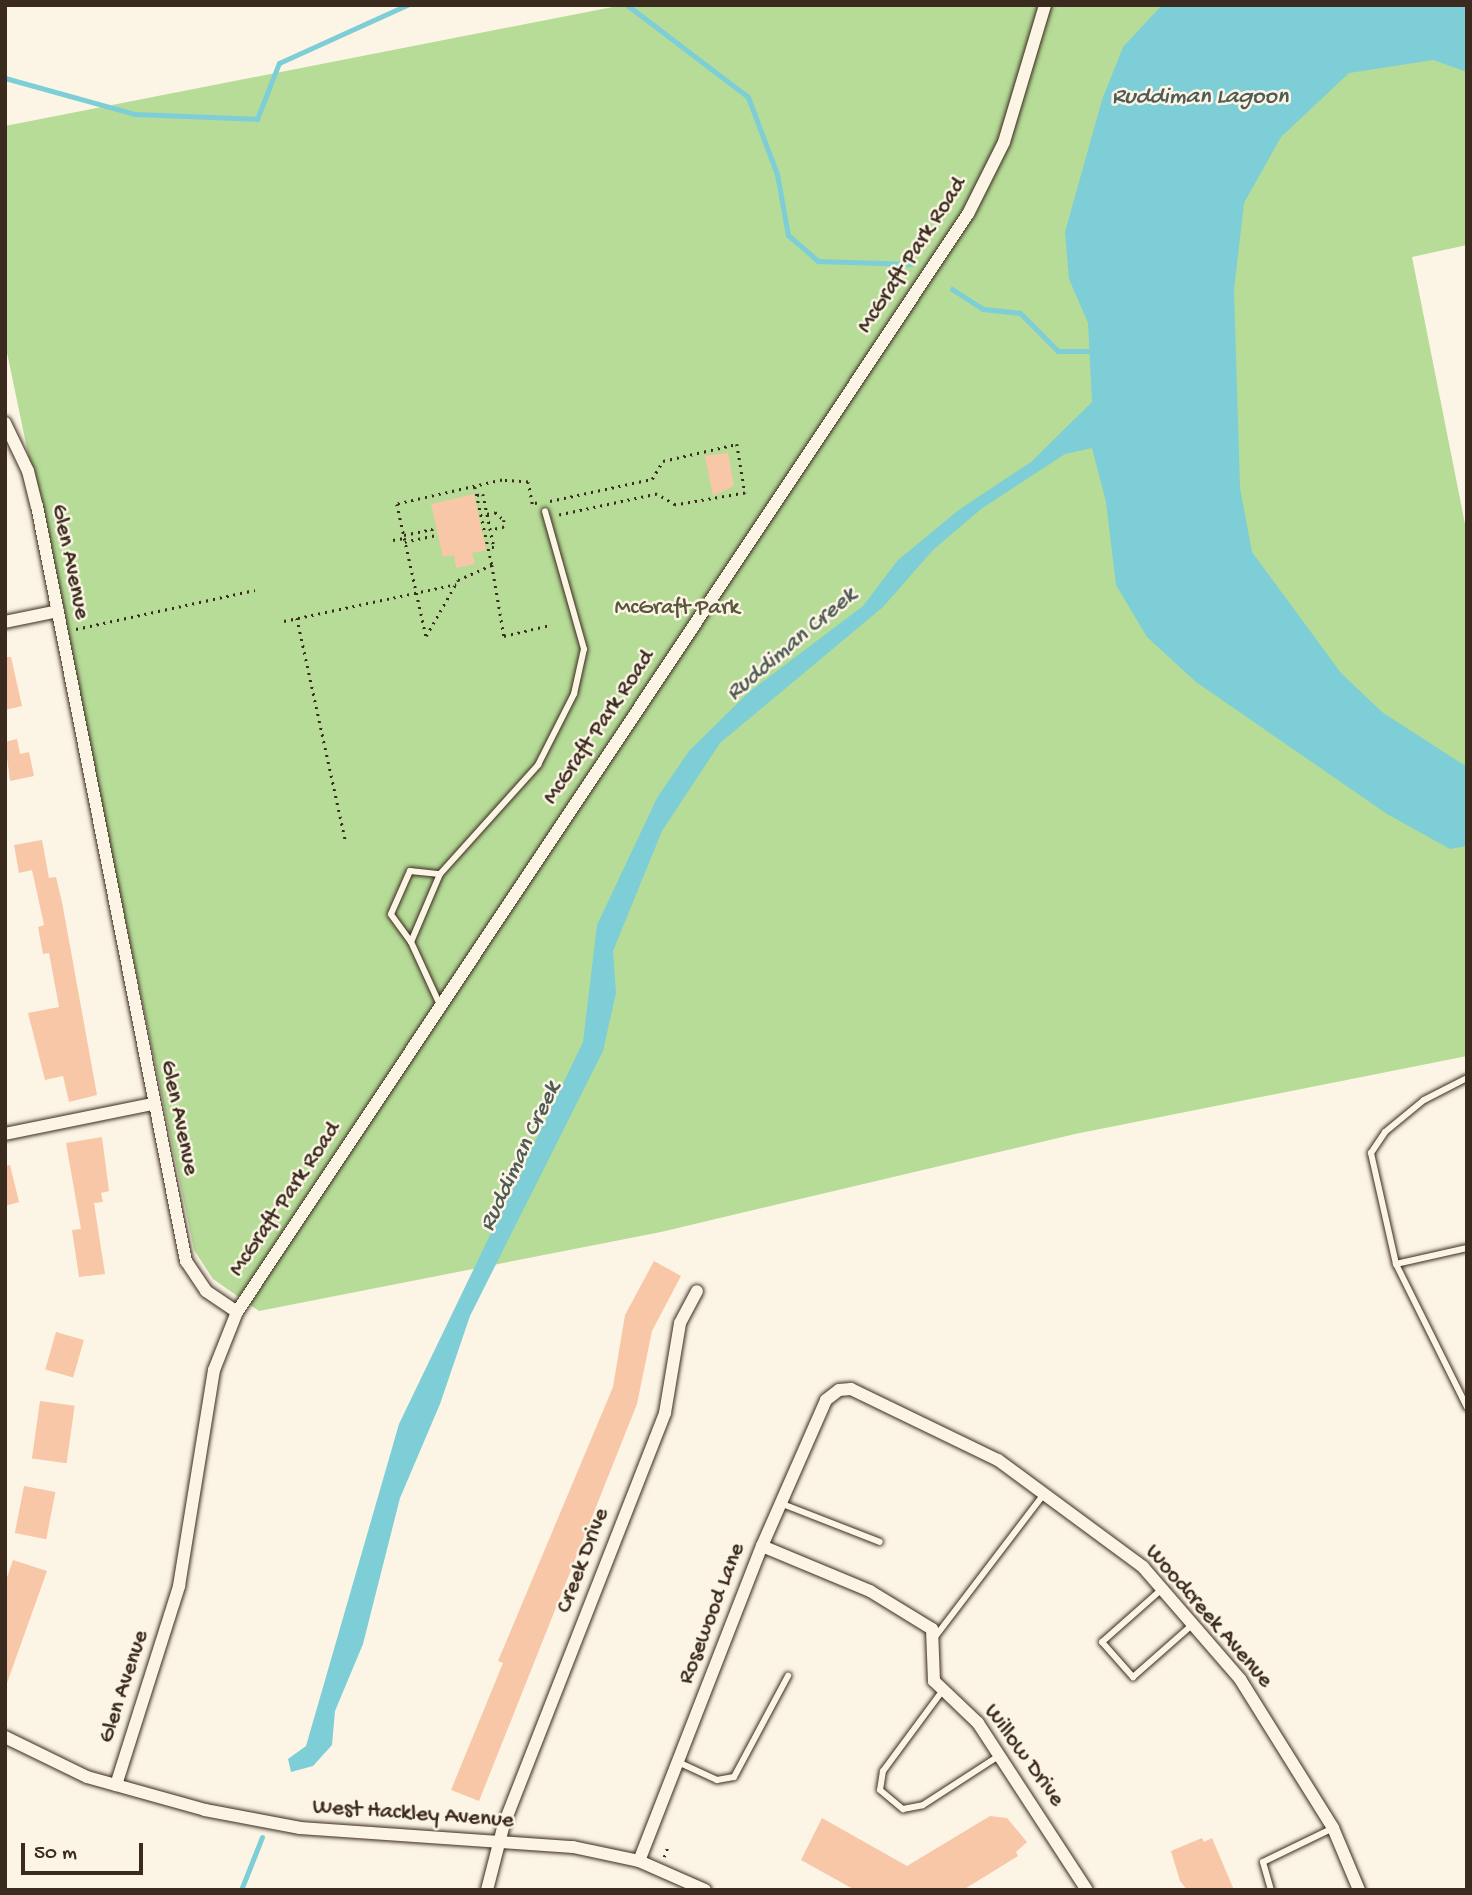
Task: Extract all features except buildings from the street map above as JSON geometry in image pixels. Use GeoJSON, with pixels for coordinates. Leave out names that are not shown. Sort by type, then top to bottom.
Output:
{"type":"FeatureCollection","features":[{"type":"Feature","properties":{"kind":"street","name":"McGraft Park Road"},"geometry":{"type":"LineString","coordinates":[[237,1312],[968,214],[1004,142],[1045,5]]}},
{"type":"Feature","properties":{"kind":"street","name":"Glen Avenue"},"geometry":{"type":"LineString","coordinates":[[8,428],[28,471],[58,611],[152,1104],[186,1261],[206,1291],[237,1312],[214,1370],[179,1586],[116,1785]]}},
{"type":"Feature","properties":{"kind":"street"},"geometry":{"type":"LineString","coordinates":[[5,622],[58,611]]}},
{"type":"Feature","properties":{"kind":"street"},"geometry":{"type":"LineString","coordinates":[[5,1134],[152,1104]]}},
{"type":"Feature","properties":{"kind":"street","name":"Creek Drive"},"geometry":{"type":"LineString","coordinates":[[487,1890],[497,1842],[665,1413],[680,1323],[697,1291]]}},
{"type":"Feature","properties":{"kind":"street","name":"Woodcreek Avenue"},"geometry":{"type":"LineString","coordinates":[[839,1390],[851,1389],[998,1460],[1143,1567],[1240,1679],[1333,1828],[1359,1890]]}},
{"type":"Feature","properties":{"kind":"street","name":"Rosewood Lane"},"geometry":{"type":"LineString","coordinates":[[639,1861],[780,1503],[827,1400],[839,1390]]}},
{"type":"Feature","properties":{"kind":"street"},"geometry":{"type":"LineString","coordinates":[[762,1546],[870,1591],[932,1629],[932,1640]]}},
{"type":"Feature","properties":{"kind":"street","name":"Willow Drive"},"geometry":{"type":"LineString","coordinates":[[932,1640],[934,1681],[978,1723],[1087,1890]]}},
{"type":"Feature","properties":{"kind":"street","name":"West Hackley Avenue"},"geometry":{"type":"LineString","coordinates":[[5,1737],[55,1765],[116,1785],[275,1825],[573,1847],[639,1861],[705,1890]]}},
{"type":"Feature","properties":{"kind":"lane"},"geometry":{"type":"LineString","coordinates":[[411,942],[440,874],[538,765],[574,694],[584,649],[546,514]]}},
{"type":"Feature","properties":{"kind":"lane"},"geometry":{"type":"LineString","coordinates":[[440,874],[410,871],[391,914],[411,942],[440,1005]]}},
{"type":"Feature","properties":{"kind":"lane"},"geometry":{"type":"LineString","coordinates":[[1467,1078],[1424,1100],[1385,1132],[1371,1153],[1396,1264],[1467,1407]]}},
{"type":"Feature","properties":{"kind":"lane"},"geometry":{"type":"LineString","coordinates":[[1396,1264],[1467,1248]]}},
{"type":"Feature","properties":{"kind":"lane"},"geometry":{"type":"LineString","coordinates":[[932,1640],[1044,1494]]}},
{"type":"Feature","properties":{"kind":"lane"},"geometry":{"type":"LineString","coordinates":[[780,1503],[880,1542]]}},
{"type":"Feature","properties":{"kind":"lane"},"geometry":{"type":"LineString","coordinates":[[1162,1589],[1102,1642],[1133,1677],[1193,1624]]}},
{"type":"Feature","properties":{"kind":"lane"},"geometry":{"type":"LineString","coordinates":[[678,1762],[717,1780],[734,1777],[788,1676]]}},
{"type":"Feature","properties":{"kind":"lane"},"geometry":{"type":"LineString","coordinates":[[943,1690],[883,1771],[880,1790],[902,1809],[923,1805],[1000,1755]]}},
{"type":"Feature","properties":{"kind":"lane"},"geometry":{"type":"LineString","coordinates":[[1271,1890],[1263,1862],[1333,1828]]}},
{"type":"Feature","properties":{"kind":"path"},"geometry":{"type":"LineString","coordinates":[[492,565],[469,572],[456,584],[426,636],[397,504],[502,480],[528,482],[532,504],[652,479],[663,461],[737,444],[746,493],[675,505],[657,494],[546,514]]}},
{"type":"Feature","properties":{"kind":"path"},"geometry":{"type":"LineString","coordinates":[[475,488],[504,636],[550,625]]}},
{"type":"Feature","properties":{"kind":"path"},"geometry":{"type":"LineString","coordinates":[[476,496],[483,494],[494,547],[488,550]]}},
{"type":"Feature","properties":{"kind":"path"},"geometry":{"type":"LineString","coordinates":[[487,514],[495,512],[504,520],[504,527],[491,530]]}},
{"type":"Feature","properties":{"kind":"path"},"geometry":{"type":"LineString","coordinates":[[393,540],[433,536],[432,529],[404,538]]}},
{"type":"Feature","properties":{"kind":"path"},"geometry":{"type":"LineString","coordinates":[[284,621],[456,584]]}},
{"type":"Feature","properties":{"kind":"path"},"geometry":{"type":"LineString","coordinates":[[76,629],[255,590]]}},
{"type":"Feature","properties":{"kind":"path"},"geometry":{"type":"LineString","coordinates":[[297,618],[346,843]]}},
{"type":"Feature","properties":{"kind":"green space","name":"McGraft Park"},"geometry":{"type":"Polygon","coordinates":[[[623,5],[1467,5],[1467,245],[1412,257],[1467,534],[1467,1056],[1075,1134],[661,1232],[259,1311],[213,1279],[194,1250],[5,343],[5,126],[623,5]]]}},
{"type":"Feature","properties":{"kind":"water","name":"Ruddiman Lagoon"},"geometry":{"type":"Polygon","coordinates":[[[1162,5],[1467,5],[1467,72],[1433,60],[1349,73],[1281,137],[1244,203],[1234,290],[1240,488],[1252,552],[1341,673],[1382,712],[1467,767],[1467,846],[1450,849],[1387,814],[1196,682],[1147,637],[1116,585],[1106,502],[1092,448],[1065,454],[981,509],[933,550],[883,607],[720,743],[662,831],[613,951],[616,993],[603,1051],[470,1316],[440,1404],[400,1498],[363,1644],[335,1711],[332,1745],[313,1766],[291,1772],[288,1759],[306,1746],[399,1424],[583,1042],[597,925],[657,798],[689,751],[749,692],[863,606],[898,560],[960,509],[1031,462],[1092,402],[1088,323],[1069,279],[1065,232],[1102,100],[1123,47],[1162,5]]]}},
{"type":"Feature","properties":{"kind":"waterway"},"geometry":{"type":"LineString","coordinates":[[5,78],[135,114],[257,119],[279,63],[407,5]]}},
{"type":"Feature","properties":{"kind":"waterway"},"geometry":{"type":"LineString","coordinates":[[627,5],[748,97],[777,174],[788,235],[818,261],[912,264]]}},
{"type":"Feature","properties":{"kind":"waterway"},"geometry":{"type":"LineString","coordinates":[[952,289],[983,309],[1020,313],[1058,351],[1096,351]]}},
{"type":"Feature","properties":{"kind":"waterway","name":"Ruddiman Creek"},"geometry":{"type":"LineString","coordinates":[[241,1890],[262,1837]]}}]}
